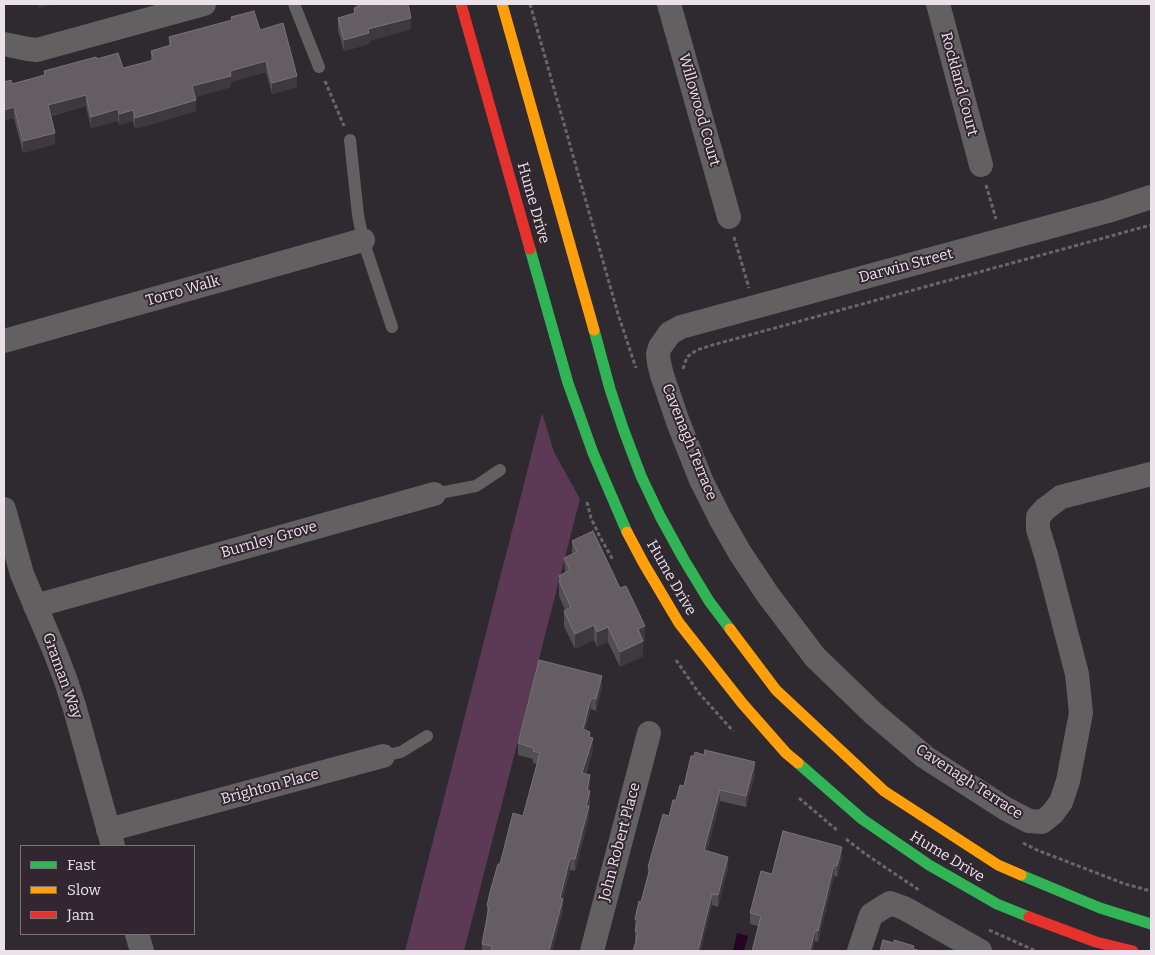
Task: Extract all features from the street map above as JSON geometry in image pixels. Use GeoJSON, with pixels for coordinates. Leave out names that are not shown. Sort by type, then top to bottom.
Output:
{"type":"FeatureCollection","features":[{"type":"Feature","properties":{"kind":"street"},"geometry":{"type":"LineString","coordinates":[[4,44],[37,50],[204,4]]}},
{"type":"Feature","properties":{"kind":"street","name":"Hume Drive"},"geometry":{"type":"LineString","coordinates":[[461,4],[565,374],[582,423],[593,454],[627,532],[679,623],[742,703],[786,753],[862,819],[929,865],[997,904],[1096,942],[1133,951]]}},
{"type":"Feature","properties":{"kind":"street","name":"Hume Drive"},"geometry":{"type":"LineString","coordinates":[[502,4],[610,389],[624,431],[641,476],[660,516],[709,601],[776,690],[884,791],[998,864],[1100,908],[1151,924]]}},
{"type":"Feature","properties":{"kind":"street","name":"Willowood Court"},"geometry":{"type":"LineString","coordinates":[[669,4],[729,217]]}},
{"type":"Feature","properties":{"kind":"street","name":"Rockland Court"},"geometry":{"type":"LineString","coordinates":[[938,4],[981,165]]}},
{"type":"Feature","properties":{"kind":"street","name":"Darwin Street"},"geometry":{"type":"LineString","coordinates":[[664,341],[670,333],[681,327],[1108,211],[1151,197]]}},
{"type":"Feature","properties":{"kind":"street","name":"Torro Walk"},"geometry":{"type":"LineString","coordinates":[[4,341],[363,240]]}},
{"type":"Feature","properties":{"kind":"street","name":"Cavenagh Terrace"},"geometry":{"type":"LineString","coordinates":[[664,341],[658,354],[662,375],[678,422],[720,518],[740,553],[768,595],[815,657],[873,713],[925,756],[1006,809],[1029,821],[1042,822],[1052,814],[1061,802],[1068,781],[1081,713],[1077,674],[1038,529],[1038,517],[1061,497],[1151,474]]}},
{"type":"Feature","properties":{"kind":"street","name":"Burnley Grove"},"geometry":{"type":"LineString","coordinates":[[34,606],[434,494]]}},
{"type":"Feature","properties":{"kind":"street","name":"Graman Way"},"geometry":{"type":"LineString","coordinates":[[4,509],[22,574],[34,606],[56,652],[66,681],[111,838]]}},
{"type":"Feature","properties":{"kind":"street","name":"John Robert Place"},"geometry":{"type":"LineString","coordinates":[[592,951],[649,733]]}},
{"type":"Feature","properties":{"kind":"street","name":"Brighton Place"},"geometry":{"type":"LineString","coordinates":[[111,838],[383,756]]}},
{"type":"Feature","properties":{"kind":"street"},"geometry":{"type":"LineString","coordinates":[[859,951],[871,915],[890,903],[904,908],[980,951]]}},
{"type":"Feature","properties":{"kind":"street"},"geometry":{"type":"LineString","coordinates":[[137,935],[142,951]]}},
{"type":"Feature","properties":{"kind":"lane"},"geometry":{"type":"LineString","coordinates":[[294,4],[319,66]]}},
{"type":"Feature","properties":{"kind":"lane"},"geometry":{"type":"LineString","coordinates":[[350,140],[358,215],[363,240],[392,326]]}},
{"type":"Feature","properties":{"kind":"lane","name":"Burnley Grove"},"geometry":{"type":"LineString","coordinates":[[434,494],[476,486],[500,470]]}},
{"type":"Feature","properties":{"kind":"lane","name":"Brighton Place"},"geometry":{"type":"LineString","coordinates":[[383,756],[401,752],[427,736]]}},
{"type":"Feature","properties":{"kind":"path"},"geometry":{"type":"LineString","coordinates":[[530,4],[618,314],[638,371]]}},
{"type":"Feature","properties":{"kind":"path"},"geometry":{"type":"LineString","coordinates":[[319,66],[350,140]]}},
{"type":"Feature","properties":{"kind":"path"},"geometry":{"type":"LineString","coordinates":[[981,165],[1002,240]]}},
{"type":"Feature","properties":{"kind":"path"},"geometry":{"type":"LineString","coordinates":[[729,217],[755,308]]}},
{"type":"Feature","properties":{"kind":"path"},"geometry":{"type":"LineString","coordinates":[[682,373],[687,357],[696,350],[708,346],[1151,225]]}},
{"type":"Feature","properties":{"kind":"path"},"geometry":{"type":"LineString","coordinates":[[1020,841],[1037,850],[1125,884],[1151,891]]}},
{"type":"Feature","properties":{"kind":"shaded area"},"geometry":{"type":"Polygon","coordinates":[[[542,413],[554,452],[580,499],[464,951],[405,951],[542,413]]]}},
{"type":"Feature","properties":{"kind":"shaded area"},"geometry":{"type":"Polygon","coordinates":[[[737,933],[748,936],[744,951],[733,951],[737,933]]]}},
{"type":"Feature","properties":{"kind":"building"},"geometry":{"type":"Polygon","coordinates":[[[358,4],[408,4],[411,18],[368,29],[369,33],[344,40],[338,18],[355,13],[354,8],[359,7],[358,4]]]}},
{"type":"Feature","properties":{"kind":"building"},"geometry":{"type":"Polygon","coordinates":[[[254,11],[260,30],[283,23],[297,76],[272,83],[266,61],[230,71],[231,76],[192,86],[196,100],[135,118],[133,110],[119,114],[118,109],[91,117],[86,95],[48,105],[55,133],[23,141],[14,107],[4,110],[4,82],[11,80],[12,84],[45,75],[44,71],[118,53],[123,68],[154,60],[151,51],[171,45],[169,37],[232,20],[231,17],[254,11]]]}},
{"type":"Feature","properties":{"kind":"building"},"geometry":{"type":"Polygon","coordinates":[[[593,531],[620,588],[626,586],[645,626],[638,629],[643,641],[620,652],[608,627],[597,632],[594,625],[575,634],[564,611],[571,607],[559,581],[561,580],[559,576],[570,570],[564,558],[577,552],[572,541],[593,531]]]}},
{"type":"Feature","properties":{"kind":"building"},"geometry":{"type":"Polygon","coordinates":[[[539,660],[602,676],[596,699],[591,698],[583,729],[590,732],[589,737],[593,738],[582,773],[590,775],[587,790],[590,791],[586,806],[589,806],[575,859],[570,858],[560,898],[563,899],[549,951],[491,951],[492,946],[482,944],[490,892],[498,864],[500,864],[513,813],[523,816],[540,753],[533,751],[534,748],[518,743],[539,660]]]}},
{"type":"Feature","properties":{"kind":"building"},"geometry":{"type":"Polygon","coordinates":[[[705,750],[755,762],[746,796],[720,790],[704,850],[728,857],[718,895],[712,894],[698,951],[633,951],[638,932],[635,931],[638,920],[635,919],[663,814],[669,816],[673,800],[676,800],[680,785],[684,786],[691,756],[694,756],[695,752],[704,755],[705,750]]]}},
{"type":"Feature","properties":{"kind":"building"},"geometry":{"type":"Polygon","coordinates":[[[783,831],[842,847],[837,866],[834,865],[818,931],[815,930],[810,951],[752,951],[761,916],[750,913],[761,871],[772,874],[783,831]]]}},
{"type":"Feature","properties":{"kind":"building"},"geometry":{"type":"Polygon","coordinates":[[[883,940],[894,943],[894,940],[914,946],[913,949],[922,951],[880,951],[883,940]]]}},
{"type":"Feature","properties":{"kind":"traffic: fast"},"geometry":{"type":"LineString","coordinates":[[530,249],[568,383],[593,453],[627,532]]}},
{"type":"Feature","properties":{"kind":"traffic: fast"},"geometry":{"type":"LineString","coordinates":[[594,330],[610,389],[641,476],[683,558],[709,601],[730,629]]}},
{"type":"Feature","properties":{"kind":"traffic: fast"},"geometry":{"type":"LineString","coordinates":[[798,763],[862,819],[929,865],[997,904],[1029,917]]}},
{"type":"Feature","properties":{"kind":"traffic: fast"},"geometry":{"type":"LineString","coordinates":[[1021,875],[1100,908],[1151,924]]}},
{"type":"Feature","properties":{"kind":"traffic: slow"},"geometry":{"type":"LineString","coordinates":[[502,4],[594,330]]}},
{"type":"Feature","properties":{"kind":"traffic: slow"},"geometry":{"type":"LineString","coordinates":[[627,532],[679,623],[742,703],[786,753],[798,763]]}},
{"type":"Feature","properties":{"kind":"traffic: slow"},"geometry":{"type":"LineString","coordinates":[[730,629],[776,690],[884,791],[998,865],[1021,875]]}},
{"type":"Feature","properties":{"kind":"traffic: jam"},"geometry":{"type":"LineString","coordinates":[[461,4],[530,249]]}},
{"type":"Feature","properties":{"kind":"traffic: jam"},"geometry":{"type":"LineString","coordinates":[[1029,917],[1096,942],[1133,951]]}}]}
